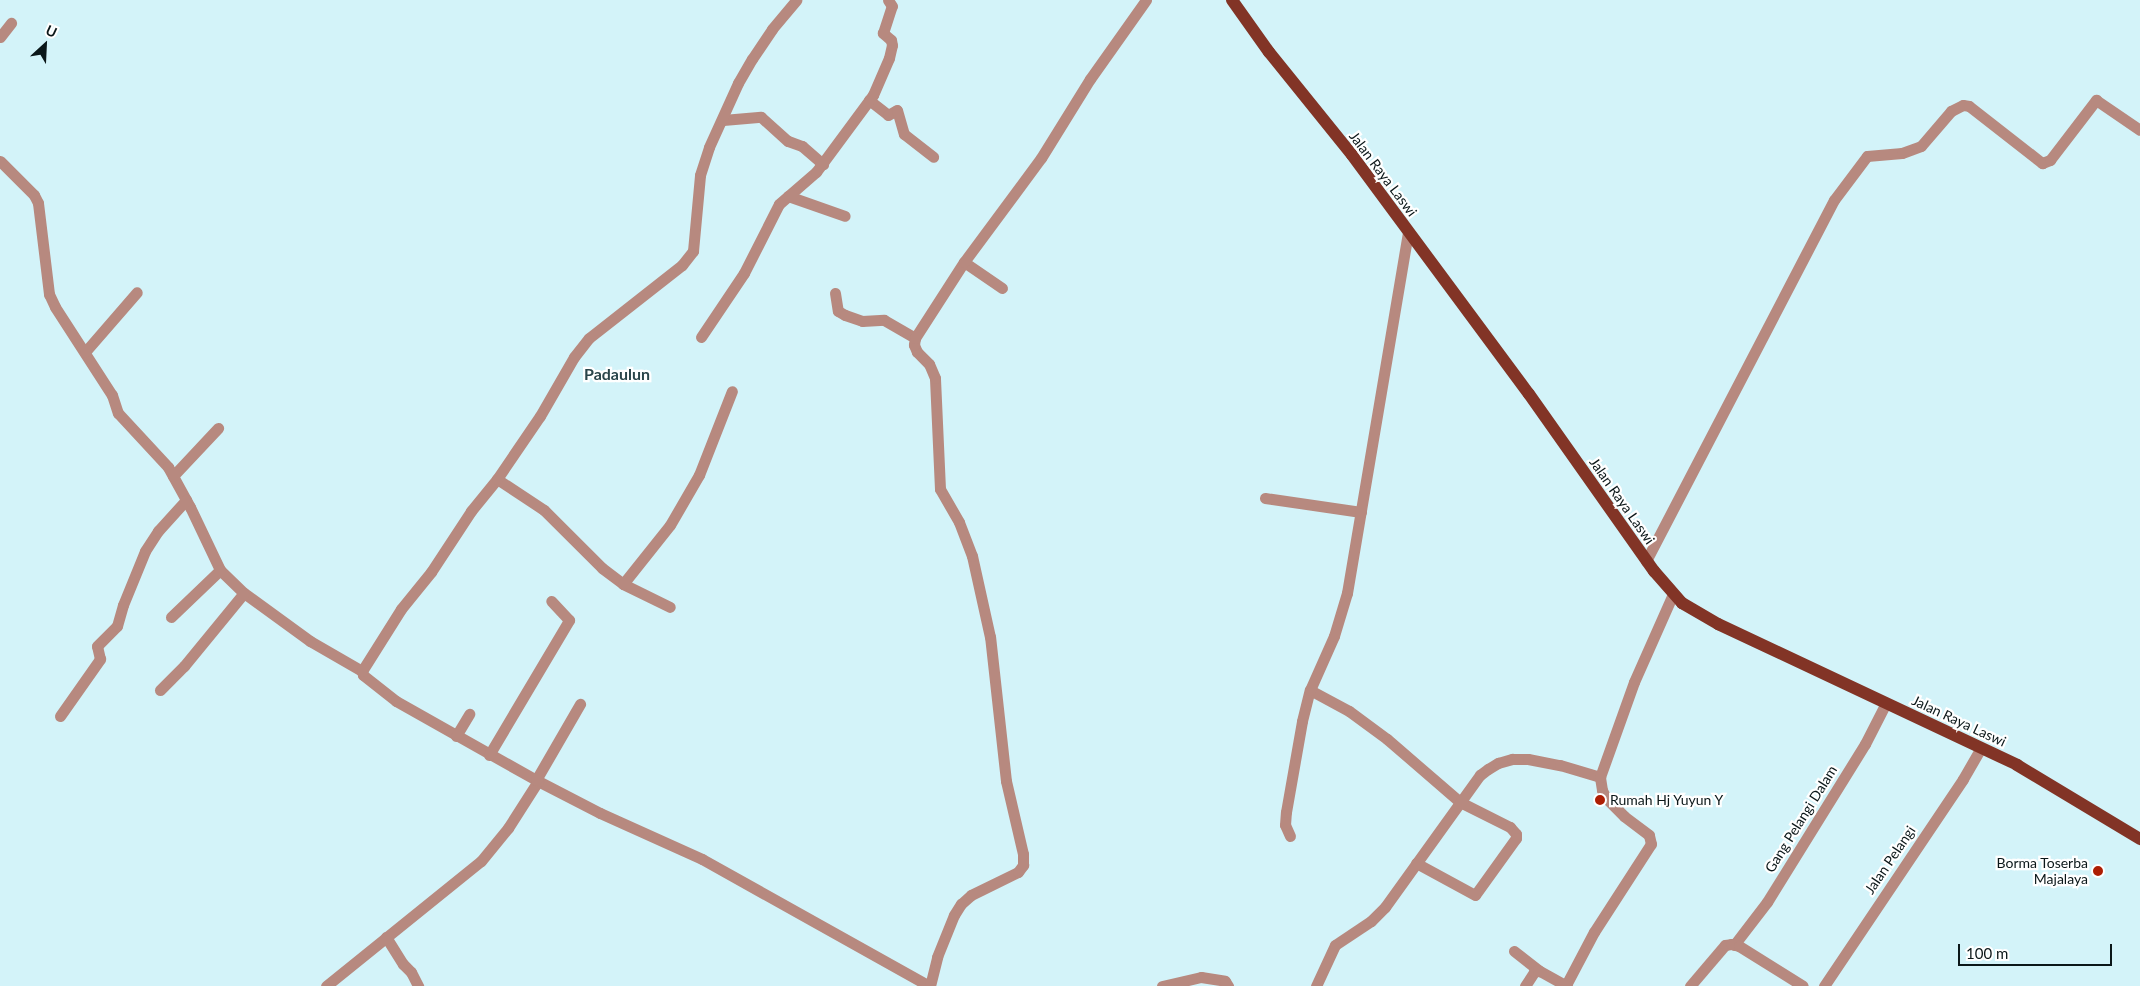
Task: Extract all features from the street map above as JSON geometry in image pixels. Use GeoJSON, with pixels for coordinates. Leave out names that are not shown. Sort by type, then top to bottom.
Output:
{"type":"FeatureCollection","features":[{"type":"Feature","properties":{"kind":"main road","name":"Jalan Raya Laswi"},"geometry":{"type":"LineString","coordinates":[[1232,0],[1529,394],[1646,561],[1682,603],[1718,624],[2017,765],[2140,839]]}},
{"type":"Feature","properties":{"kind":"street"},"geometry":{"type":"LineString","coordinates":[[362,671],[401,610],[430,572],[470,511],[497,479],[540,416],[574,357],[590,338],[682,265],[693,251],[700,175],[708,147],[723,120],[738,83],[752,59],[772,29],[796,0]]}},
{"type":"Feature","properties":{"kind":"street"},"geometry":{"type":"LineString","coordinates":[[702,337],[744,273],[779,204],[823,164],[869,100],[889,58],[892,45],[891,40],[883,33],[892,6],[888,0]]}},
{"type":"Feature","properties":{"kind":"street"},"geometry":{"type":"LineString","coordinates":[[0,161],[34,195],[38,203],[49,294],[55,307],[112,395],[118,413],[138,432],[172,476],[186,500],[220,570],[244,593],[310,641],[362,671],[363,675],[396,701],[489,755],[600,813],[702,859],[929,986],[937,957],[954,915],[961,904],[971,895],[1018,872],[1023,865],[1023,854],[1006,780],[990,637],[972,556],[959,522],[940,489],[935,378],[929,364],[916,352],[915,338],[964,262],[1041,158],[1090,79],[1146,0]]}},
{"type":"Feature","properties":{"kind":"street"},"geometry":{"type":"LineString","coordinates":[[0,37],[11,24]]}},
{"type":"Feature","properties":{"kind":"street"},"geometry":{"type":"LineString","coordinates":[[869,100],[888,114],[897,110],[904,134],[933,157]]}},
{"type":"Feature","properties":{"kind":"street"},"geometry":{"type":"LineString","coordinates":[[1646,561],[1834,200],[1867,156],[1902,153],[1921,146],[1951,111],[1963,105],[1969,106],[2042,163],[2050,160],[2096,100],[2140,130]]}},
{"type":"Feature","properties":{"kind":"street"},"geometry":{"type":"LineString","coordinates":[[723,120],[761,117],[788,141],[802,146],[823,164]]}},
{"type":"Feature","properties":{"kind":"street"},"geometry":{"type":"LineString","coordinates":[[788,196],[845,216]]}},
{"type":"Feature","properties":{"kind":"street"},"geometry":{"type":"LineString","coordinates":[[1290,836],[1285,825],[1286,812],[1310,690],[1336,628],[1346,593],[1408,233]]}},
{"type":"Feature","properties":{"kind":"street"},"geometry":{"type":"LineString","coordinates":[[964,262],[1002,288]]}},
{"type":"Feature","properties":{"kind":"street"},"geometry":{"type":"LineString","coordinates":[[85,352],[137,292]]}},
{"type":"Feature","properties":{"kind":"street"},"geometry":{"type":"LineString","coordinates":[[835,293],[838,312],[845,316],[862,321],[884,320],[915,338]]}},
{"type":"Feature","properties":{"kind":"street"},"geometry":{"type":"LineString","coordinates":[[623,584],[654,548],[689,492],[708,458],[712,439],[732,391]]}},
{"type":"Feature","properties":{"kind":"street"},"geometry":{"type":"LineString","coordinates":[[172,476],[218,428]]}},
{"type":"Feature","properties":{"kind":"street"},"geometry":{"type":"LineString","coordinates":[[497,479],[544,510],[602,568],[623,584],[670,608]]}},
{"type":"Feature","properties":{"kind":"street"},"geometry":{"type":"LineString","coordinates":[[1265,498],[1361,512]]}},
{"type":"Feature","properties":{"kind":"street"},"geometry":{"type":"LineString","coordinates":[[60,716],[100,659],[97,646],[117,626],[123,605],[145,552],[158,530],[186,500]]}},
{"type":"Feature","properties":{"kind":"street"},"geometry":{"type":"LineString","coordinates":[[171,618],[220,570]]}},
{"type":"Feature","properties":{"kind":"street"},"geometry":{"type":"LineString","coordinates":[[160,690],[184,666],[244,593]]}},
{"type":"Feature","properties":{"kind":"street"},"geometry":{"type":"LineString","coordinates":[[1514,951],[1566,986],[1594,932],[1651,844],[1649,834],[1624,816],[1606,798],[1602,790],[1600,778],[1634,682],[1673,594]]}},
{"type":"Feature","properties":{"kind":"street"},"geometry":{"type":"LineString","coordinates":[[489,755],[568,620],[551,601]]}},
{"type":"Feature","properties":{"kind":"street"},"geometry":{"type":"LineString","coordinates":[[1310,690],[1336,702],[1364,722],[1460,802],[1510,827],[1516,834],[1516,838],[1477,894],[1470,895],[1416,864]]}},
{"type":"Feature","properties":{"kind":"street"},"geometry":{"type":"LineString","coordinates":[[326,986],[481,862],[508,828],[580,704]]}},
{"type":"Feature","properties":{"kind":"street","name":"Gang Pelangi Dalam"},"geometry":{"type":"LineString","coordinates":[[1734,945],[1767,902],[1865,744],[1886,704]]}},
{"type":"Feature","properties":{"kind":"street"},"geometry":{"type":"LineString","coordinates":[[456,736],[469,714]]}},
{"type":"Feature","properties":{"kind":"street","name":"Jalan Pelangi"},"geometry":{"type":"LineString","coordinates":[[1824,986],[1963,779],[1980,748]]}},
{"type":"Feature","properties":{"kind":"street"},"geometry":{"type":"LineString","coordinates":[[1316,986],[1336,945],[1370,921],[1385,907],[1480,775],[1498,763],[1512,759],[1560,765],[1600,778]]}},
{"type":"Feature","properties":{"kind":"street"},"geometry":{"type":"LineString","coordinates":[[386,938],[403,964],[411,972],[418,986]]}},
{"type":"Feature","properties":{"kind":"street"},"geometry":{"type":"LineString","coordinates":[[1690,986],[1725,945],[1734,945],[1803,986]]}},
{"type":"Feature","properties":{"kind":"street"},"geometry":{"type":"LineString","coordinates":[[1525,986],[1534,972],[1540,970]]}},
{"type":"Feature","properties":{"kind":"street"},"geometry":{"type":"LineString","coordinates":[[1162,986],[1201,977],[1224,981],[1228,986]]}},
{"type":"Feature","properties":{"kind":"place","name":"Rumah Hj Yuyun Y"},"geometry":{"type":"Point","coordinates":[1600,800]}},
{"type":"Feature","properties":{"kind":"place","name":"Borma Toserba Majalaya"},"geometry":{"type":"Point","coordinates":[2098,871]}},
{"type":"Feature","properties":{"kind":"district","name":"Padaulun"},"geometry":{"type":"Point","coordinates":[617,374]}}]}
